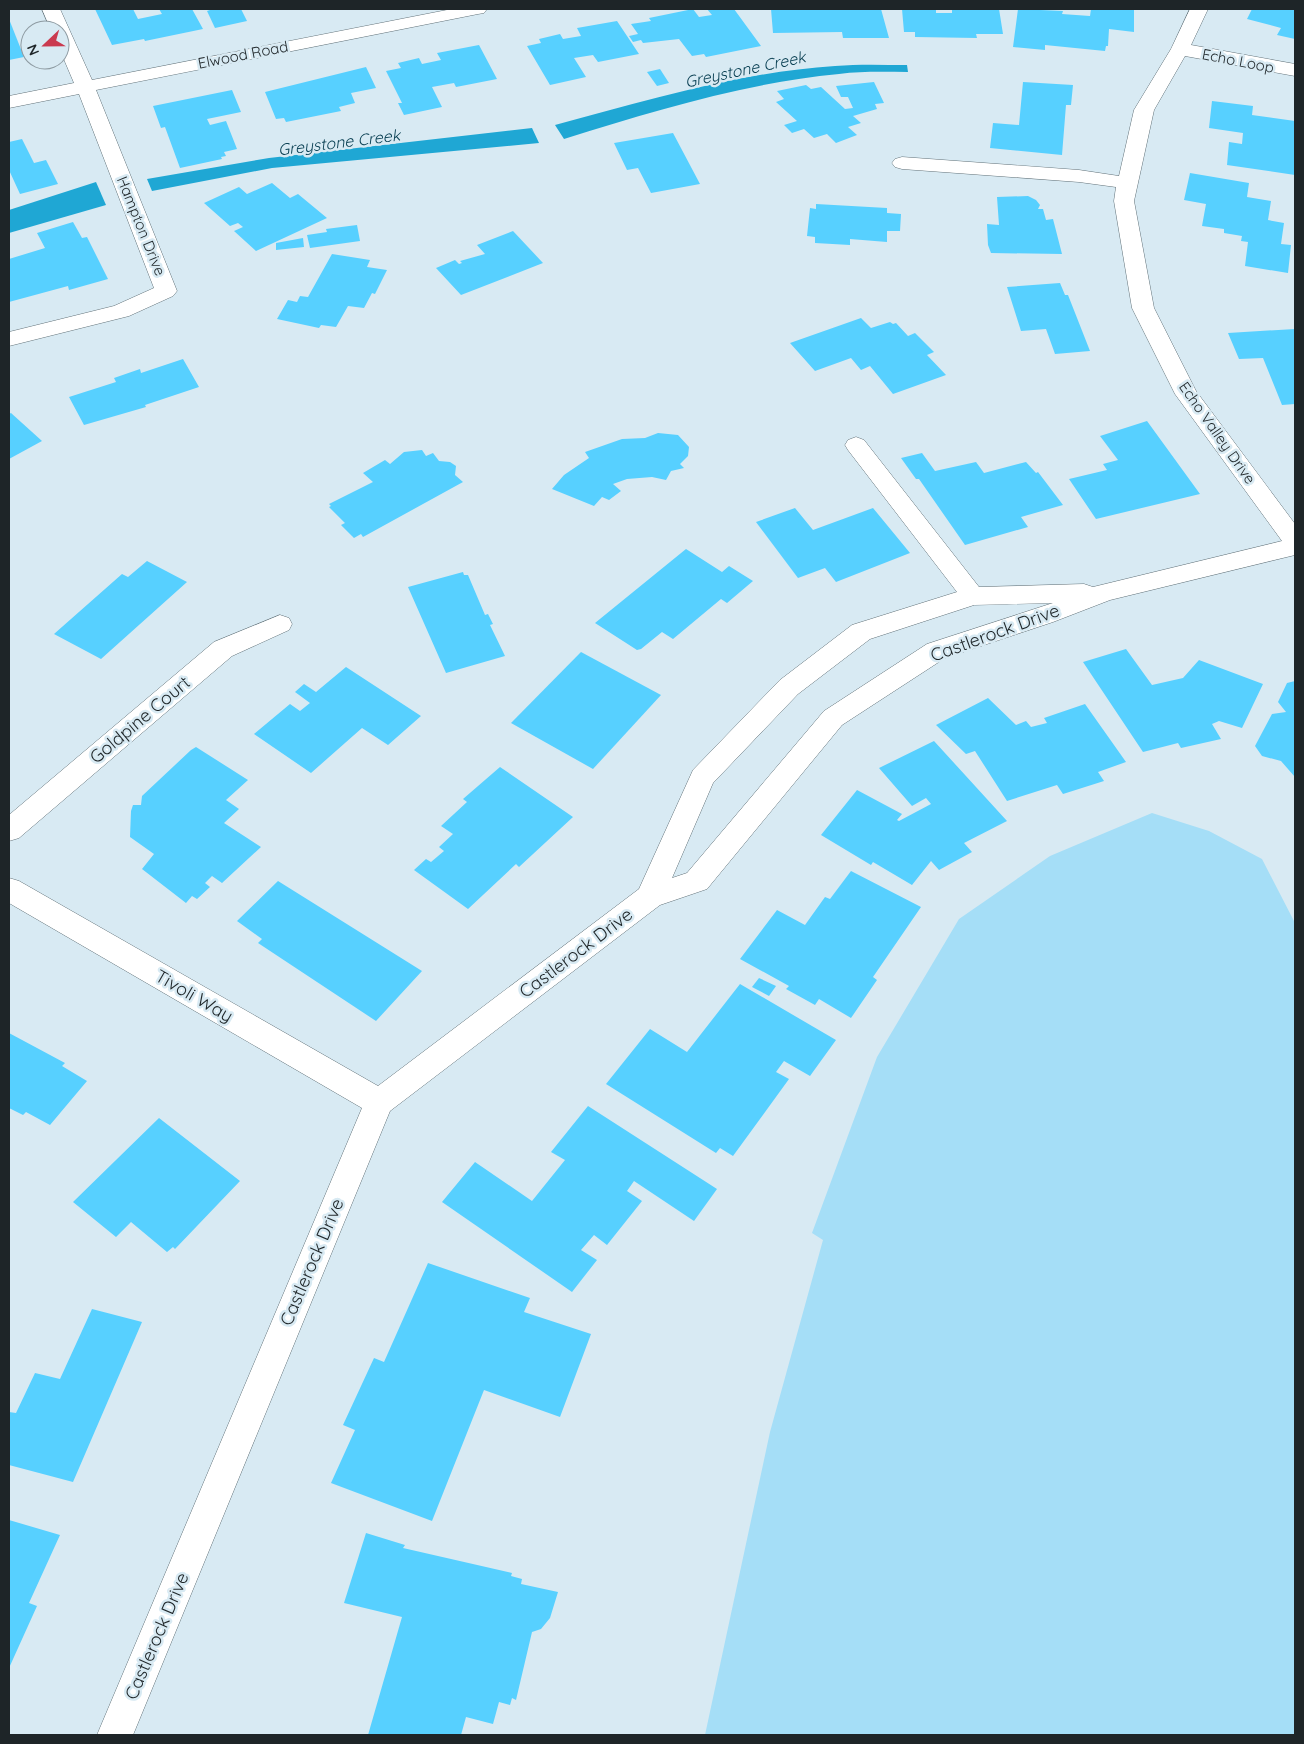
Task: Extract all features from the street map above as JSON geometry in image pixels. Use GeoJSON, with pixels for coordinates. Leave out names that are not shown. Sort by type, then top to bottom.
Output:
{"type":"FeatureCollection","features":[{"type":"Feature","properties":{"kind":"street","name":"Hampton Drive"},"geometry":{"type":"LineString","coordinates":[[9,339],[121,311],[166,291],[85,86],[52,9]]}},
{"type":"Feature","properties":{"kind":"street","name":"Elwood Road"},"geometry":{"type":"LineString","coordinates":[[9,102],[478,9]]}},
{"type":"Feature","properties":{"kind":"street","name":"Echo Valley Drive"},"geometry":{"type":"LineString","coordinates":[[1199,9],[1180,49],[1144,110],[1124,201],[1144,311],[1186,394],[1295,541]]}},
{"type":"Feature","properties":{"kind":"street","name":"Echo Loop"},"geometry":{"type":"LineString","coordinates":[[1180,49],[1295,70]]}},
{"type":"Feature","properties":{"kind":"street"},"geometry":{"type":"LineString","coordinates":[[902,163],[1080,176],[1127,183]]}},
{"type":"Feature","properties":{"kind":"street"},"geometry":{"type":"LineString","coordinates":[[856,445],[973,596]]}},
{"type":"Feature","properties":{"kind":"street","name":"Castlerock Drive"},"geometry":{"type":"LineString","coordinates":[[115,1735],[379,1102],[650,897],[697,881],[833,718],[936,652],[1044,616],[1105,592],[1295,547]]}},
{"type":"Feature","properties":{"kind":"street","name":"Castlerock Drive"},"geometry":{"type":"LineString","coordinates":[[650,897],[702,777],[789,687],[862,632],[973,596],[1105,592]]}},
{"type":"Feature","properties":{"kind":"street","name":"Goldpine Court"},"geometry":{"type":"LineString","coordinates":[[9,830],[224,649],[280,624]]}},
{"type":"Feature","properties":{"kind":"street","name":"Tivoli Way"},"geometry":{"type":"LineString","coordinates":[[9,889],[379,1102]]}},
{"type":"Feature","properties":{"kind":"shaded area"},"geometry":{"type":"Polygon","coordinates":[[[1152,813],[1209,831],[1262,859],[1295,923],[1295,1735],[705,1735],[770,1432],[823,1240],[812,1233],[877,1057],[959,919],[1050,856],[1152,813]]]}},
{"type":"Feature","properties":{"kind":"water"},"geometry":{"type":"Polygon","coordinates":[[[844,65],[907,65],[908,72],[839,74],[804,78],[734,91],[632,118],[564,139],[555,125],[659,97],[764,74],[844,65]]]}},
{"type":"Feature","properties":{"kind":"water"},"geometry":{"type":"Polygon","coordinates":[[[532,128],[539,143],[272,168],[152,191],[147,179],[269,158],[532,128]]]}},
{"type":"Feature","properties":{"kind":"water"},"geometry":{"type":"Polygon","coordinates":[[[96,182],[106,205],[9,233],[9,210],[96,182]]]}},
{"type":"Feature","properties":{"kind":"building"},"geometry":{"type":"Polygon","coordinates":[[[95,9],[133,9],[138,19],[162,14],[159,9],[192,9],[203,29],[145,41],[144,39],[112,45],[95,9]]]}},
{"type":"Feature","properties":{"kind":"building"},"geometry":{"type":"Polygon","coordinates":[[[213,9],[241,9],[247,21],[215,28],[207,11],[213,9]]]}},
{"type":"Feature","properties":{"kind":"building"},"geometry":{"type":"Polygon","coordinates":[[[693,9],[699,17],[712,15],[707,9],[734,9],[761,46],[706,57],[704,54],[692,56],[679,39],[643,43],[641,40],[633,42],[629,36],[638,34],[631,24],[651,21],[649,18],[693,9]]]}},
{"type":"Feature","properties":{"kind":"building"},"geometry":{"type":"Polygon","coordinates":[[[771,9],[881,9],[889,38],[843,38],[842,32],[773,33],[771,9]]]}},
{"type":"Feature","properties":{"kind":"building"},"geometry":{"type":"Polygon","coordinates":[[[902,9],[936,9],[936,13],[952,13],[952,9],[999,9],[1003,34],[976,34],[977,38],[915,37],[915,32],[904,32],[902,9]]]}},
{"type":"Feature","properties":{"kind":"building"},"geometry":{"type":"Polygon","coordinates":[[[1018,9],[1063,11],[1062,14],[1090,16],[1091,9],[1134,10],[1134,32],[1109,29],[1108,46],[1106,46],[1105,51],[1045,45],[1045,50],[1013,47],[1018,9]]]}},
{"type":"Feature","properties":{"kind":"building"},"geometry":{"type":"Polygon","coordinates":[[[1252,9],[1295,9],[1295,39],[1277,35],[1281,28],[1247,19],[1252,9]]]}},
{"type":"Feature","properties":{"kind":"building"},"geometry":{"type":"Polygon","coordinates":[[[9,19],[20,47],[20,58],[9,60],[9,19]]]}},
{"type":"Feature","properties":{"kind":"building"},"geometry":{"type":"Polygon","coordinates":[[[617,21],[639,54],[598,62],[593,55],[574,58],[586,77],[550,85],[527,46],[541,43],[539,39],[560,34],[563,39],[581,36],[577,28],[617,21]]]}},
{"type":"Feature","properties":{"kind":"building"},"geometry":{"type":"Polygon","coordinates":[[[479,45],[497,79],[456,87],[454,83],[432,87],[442,107],[404,115],[398,103],[402,103],[386,71],[401,68],[398,63],[419,58],[422,64],[441,60],[437,53],[479,45]]]}},
{"type":"Feature","properties":{"kind":"building"},"geometry":{"type":"Polygon","coordinates":[[[366,67],[376,88],[351,93],[355,103],[339,107],[341,111],[286,122],[284,118],[276,119],[265,92],[366,67]]]}},
{"type":"Feature","properties":{"kind":"building"},"geometry":{"type":"Polygon","coordinates":[[[660,69],[669,83],[657,86],[647,72],[660,69]]]}},
{"type":"Feature","properties":{"kind":"building"},"geometry":{"type":"Polygon","coordinates":[[[874,82],[884,103],[875,104],[877,109],[853,116],[861,123],[848,127],[857,135],[836,143],[827,134],[814,138],[804,129],[792,133],[784,125],[797,121],[776,102],[784,99],[777,91],[806,85],[811,89],[821,87],[845,109],[853,108],[848,97],[841,97],[836,86],[874,82]]]}},
{"type":"Feature","properties":{"kind":"building"},"geometry":{"type":"Polygon","coordinates":[[[1023,82],[1073,85],[1071,105],[1066,105],[1062,155],[990,148],[993,123],[1019,125],[1023,82]]]}},
{"type":"Feature","properties":{"kind":"building"},"geometry":{"type":"Polygon","coordinates":[[[232,90],[241,112],[207,119],[210,125],[226,121],[237,149],[224,152],[226,156],[221,157],[222,159],[180,168],[165,127],[161,128],[153,106],[232,90]]]}},
{"type":"Feature","properties":{"kind":"building"},"geometry":{"type":"Polygon","coordinates":[[[1212,101],[1253,106],[1252,115],[1295,121],[1295,175],[1227,165],[1229,142],[1242,144],[1243,133],[1209,128],[1212,101]]]}},
{"type":"Feature","properties":{"kind":"building"},"geometry":{"type":"Polygon","coordinates":[[[673,133],[700,184],[651,193],[638,168],[627,170],[614,143],[673,133]]]}},
{"type":"Feature","properties":{"kind":"building"},"geometry":{"type":"Polygon","coordinates":[[[22,139],[34,163],[46,160],[58,184],[20,194],[9,170],[9,142],[22,139]]]}},
{"type":"Feature","properties":{"kind":"building"},"geometry":{"type":"Polygon","coordinates":[[[1190,173],[1249,183],[1247,197],[1271,201],[1268,220],[1284,223],[1281,244],[1291,245],[1288,273],[1245,266],[1248,242],[1241,241],[1242,236],[1224,233],[1224,229],[1202,226],[1206,204],[1184,200],[1190,173]]]}},
{"type":"Feature","properties":{"kind":"building"},"geometry":{"type":"Polygon","coordinates":[[[272,183],[290,198],[298,194],[327,218],[256,251],[234,231],[243,227],[238,223],[230,226],[204,203],[239,187],[247,194],[272,183]]]}},
{"type":"Feature","properties":{"kind":"building"},"geometry":{"type":"Polygon","coordinates":[[[1028,196],[1036,200],[1040,205],[1038,209],[1043,209],[1046,220],[1053,219],[1062,254],[991,253],[988,245],[987,224],[999,225],[997,197],[1028,196]]]}},
{"type":"Feature","properties":{"kind":"building"},"geometry":{"type":"Polygon","coordinates":[[[816,204],[887,208],[887,213],[901,214],[900,231],[887,231],[887,242],[850,239],[850,245],[815,243],[815,237],[807,236],[810,208],[816,209],[816,204]]]}},
{"type":"Feature","properties":{"kind":"building"},"geometry":{"type":"Polygon","coordinates":[[[73,222],[82,238],[87,237],[108,279],[69,290],[68,286],[9,302],[9,259],[45,248],[37,233],[73,222]]]}},
{"type":"Feature","properties":{"kind":"building"},"geometry":{"type":"Polygon","coordinates":[[[357,225],[360,241],[310,248],[307,235],[327,232],[326,229],[357,225]]]}},
{"type":"Feature","properties":{"kind":"building"},"geometry":{"type":"Polygon","coordinates":[[[513,231],[543,263],[461,295],[436,268],[455,260],[459,264],[462,263],[460,261],[485,254],[477,245],[513,231]]]}},
{"type":"Feature","properties":{"kind":"building"},"geometry":{"type":"Polygon","coordinates":[[[303,238],[304,247],[276,250],[276,243],[303,238]]]}},
{"type":"Feature","properties":{"kind":"building"},"geometry":{"type":"Polygon","coordinates":[[[332,254],[370,260],[367,267],[387,270],[375,294],[372,293],[364,308],[348,306],[336,327],[321,325],[319,328],[277,319],[288,300],[297,302],[300,296],[308,297],[332,254]]]}},
{"type":"Feature","properties":{"kind":"building"},"geometry":{"type":"Polygon","coordinates":[[[1060,283],[1065,295],[1068,295],[1090,351],[1055,354],[1046,329],[1021,331],[1007,287],[1060,283]]]}},
{"type":"Feature","properties":{"kind":"building"},"geometry":{"type":"Polygon","coordinates":[[[861,318],[871,328],[890,322],[896,323],[908,336],[915,333],[934,352],[927,355],[946,375],[893,394],[870,366],[861,370],[851,358],[815,371],[790,343],[861,318]]]}},
{"type":"Feature","properties":{"kind":"building"},"geometry":{"type":"Polygon","coordinates":[[[1295,329],[1295,404],[1282,405],[1263,358],[1239,359],[1228,333],[1295,329]]]}},
{"type":"Feature","properties":{"kind":"building"},"geometry":{"type":"Polygon","coordinates":[[[183,359],[199,387],[145,405],[146,407],[84,425],[69,397],[116,382],[114,378],[140,369],[141,373],[183,359]]]}},
{"type":"Feature","properties":{"kind":"building"},"geometry":{"type":"Polygon","coordinates":[[[11,413],[42,441],[9,459],[9,414],[11,413]]]}},
{"type":"Feature","properties":{"kind":"building"},"geometry":{"type":"Polygon","coordinates":[[[1147,421],[1200,494],[1096,519],[1069,479],[1107,470],[1103,464],[1118,460],[1100,436],[1147,421]]]}},
{"type":"Feature","properties":{"kind":"building"},"geometry":{"type":"Polygon","coordinates":[[[658,433],[678,435],[689,447],[688,456],[680,464],[684,468],[671,471],[666,480],[652,477],[627,479],[613,484],[621,491],[609,500],[602,497],[594,506],[552,489],[564,475],[589,458],[585,452],[622,439],[645,438],[658,433]]]}},
{"type":"Feature","properties":{"kind":"building"},"geometry":{"type":"Polygon","coordinates":[[[422,450],[426,456],[433,453],[439,461],[450,462],[456,466],[455,475],[463,482],[363,537],[361,534],[354,538],[341,525],[345,523],[329,507],[331,506],[329,504],[373,482],[363,473],[385,460],[390,464],[404,452],[422,450]]]}},
{"type":"Feature","properties":{"kind":"building"},"geometry":{"type":"Polygon","coordinates":[[[922,453],[935,471],[976,462],[984,473],[1026,462],[1036,473],[1038,472],[1063,505],[1021,517],[1028,527],[965,545],[919,479],[916,479],[901,458],[922,453]]]}},
{"type":"Feature","properties":{"kind":"building"},"geometry":{"type":"Polygon","coordinates":[[[795,508],[813,530],[873,508],[910,553],[836,582],[825,568],[798,578],[756,522],[795,508]]]}},
{"type":"Feature","properties":{"kind":"building"},"geometry":{"type":"Polygon","coordinates":[[[686,549],[722,572],[729,566],[753,581],[727,603],[721,599],[673,639],[662,632],[641,649],[637,650],[595,623],[686,549]]]}},
{"type":"Feature","properties":{"kind":"building"},"geometry":{"type":"Polygon","coordinates":[[[147,561],[187,582],[101,659],[54,634],[122,574],[128,577],[147,561]]]}},
{"type":"Feature","properties":{"kind":"building"},"geometry":{"type":"Polygon","coordinates":[[[463,572],[464,575],[468,575],[485,615],[488,614],[493,624],[490,625],[505,656],[446,673],[408,587],[463,572]]]}},
{"type":"Feature","properties":{"kind":"building"},"geometry":{"type":"Polygon","coordinates":[[[1126,649],[1152,685],[1183,678],[1199,660],[1263,684],[1242,728],[1219,721],[1212,724],[1221,739],[1181,748],[1178,743],[1143,752],[1083,662],[1126,649]]]}},
{"type":"Feature","properties":{"kind":"building"},"geometry":{"type":"Polygon","coordinates":[[[581,652],[661,695],[593,769],[511,723],[581,652]]]}},
{"type":"Feature","properties":{"kind":"building"},"geometry":{"type":"Polygon","coordinates":[[[346,667],[421,716],[388,745],[362,728],[311,773],[254,734],[290,704],[300,711],[310,703],[295,692],[304,684],[316,692],[346,667]]]}},
{"type":"Feature","properties":{"kind":"building"},"geometry":{"type":"Polygon","coordinates":[[[1295,681],[1295,777],[1281,761],[1262,756],[1255,746],[1272,714],[1286,712],[1278,702],[1287,683],[1295,681]]]}},
{"type":"Feature","properties":{"kind":"building"},"geometry":{"type":"Polygon","coordinates":[[[988,698],[1016,725],[1026,721],[1031,727],[1047,723],[1044,718],[1085,704],[1126,762],[1098,772],[1104,781],[1063,794],[1057,785],[1007,801],[975,751],[966,754],[936,725],[988,698]]]}},
{"type":"Feature","properties":{"kind":"building"},"geometry":{"type":"Polygon","coordinates":[[[934,741],[1007,821],[964,843],[972,852],[939,870],[931,861],[912,885],[873,862],[871,865],[821,835],[857,790],[902,814],[897,820],[899,821],[931,804],[926,798],[912,806],[879,768],[934,741]]]}},
{"type":"Feature","properties":{"kind":"building"},"geometry":{"type":"Polygon","coordinates":[[[196,747],[248,780],[226,800],[239,809],[224,823],[261,847],[222,883],[212,876],[205,883],[210,887],[197,899],[192,896],[186,903],[142,869],[154,854],[130,837],[131,811],[133,805],[141,805],[142,796],[196,747]]]}},
{"type":"Feature","properties":{"kind":"building"},"geometry":{"type":"Polygon","coordinates":[[[500,767],[573,817],[519,867],[516,864],[468,909],[414,870],[426,859],[431,862],[444,851],[439,847],[453,834],[441,826],[467,802],[463,799],[500,767]]]}},
{"type":"Feature","properties":{"kind":"building"},"geometry":{"type":"Polygon","coordinates":[[[851,871],[921,907],[873,977],[877,980],[851,1018],[819,999],[815,1005],[786,989],[789,986],[740,959],[777,910],[805,925],[825,897],[830,899],[851,871]]]}},
{"type":"Feature","properties":{"kind":"building"},"geometry":{"type":"Polygon","coordinates":[[[278,881],[422,971],[376,1021],[258,943],[262,939],[237,921],[278,881]]]}},
{"type":"Feature","properties":{"kind":"building"},"geometry":{"type":"Polygon","coordinates":[[[759,978],[776,986],[769,996],[752,987],[759,978]]]}},
{"type":"Feature","properties":{"kind":"building"},"geometry":{"type":"Polygon","coordinates":[[[740,984],[836,1040],[810,1076],[784,1061],[776,1072],[789,1079],[733,1156],[720,1148],[716,1153],[606,1084],[650,1029],[687,1052],[740,984]]]}},
{"type":"Feature","properties":{"kind":"building"},"geometry":{"type":"Polygon","coordinates":[[[9,1033],[65,1063],[62,1066],[87,1081],[50,1125],[26,1112],[23,1115],[9,1108],[9,1033]]]}},
{"type":"Feature","properties":{"kind":"building"},"geometry":{"type":"Polygon","coordinates":[[[588,1106],[717,1189],[694,1221],[634,1181],[627,1191],[642,1201],[607,1245],[594,1235],[581,1250],[597,1260],[572,1292],[442,1202],[475,1162],[532,1201],[565,1160],[551,1152],[588,1106]]]}},
{"type":"Feature","properties":{"kind":"building"},"geometry":{"type":"Polygon","coordinates":[[[159,1118],[240,1181],[175,1249],[173,1247],[167,1252],[131,1222],[116,1237],[73,1202],[159,1118]]]}},
{"type":"Feature","properties":{"kind":"building"},"geometry":{"type":"Polygon","coordinates":[[[428,1263],[530,1298],[524,1312],[591,1334],[560,1417],[484,1390],[432,1521],[331,1483],[355,1430],[343,1425],[374,1358],[384,1362],[428,1263]]]}},
{"type":"Feature","properties":{"kind":"building"},"geometry":{"type":"Polygon","coordinates":[[[92,1309],[142,1322],[73,1482],[9,1465],[9,1412],[16,1413],[35,1373],[60,1379],[92,1309]]]}},
{"type":"Feature","properties":{"kind":"building"},"geometry":{"type":"Polygon","coordinates":[[[9,1520],[60,1535],[29,1603],[37,1606],[9,1668],[9,1520]]]}},
{"type":"Feature","properties":{"kind":"building"},"geometry":{"type":"Polygon","coordinates":[[[366,1533],[405,1545],[403,1548],[512,1573],[511,1576],[522,1579],[521,1584],[558,1592],[550,1618],[541,1629],[532,1632],[516,1700],[512,1698],[510,1705],[499,1702],[493,1724],[466,1717],[461,1735],[368,1735],[402,1617],[344,1603],[366,1533]]]}},
{"type":"Feature","properties":{"kind":"water label","name":"Greystone Creek"},"geometry":{"type":"Point","coordinates":[745,69]}},
{"type":"Feature","properties":{"kind":"water label","name":"Greystone Creek"},"geometry":{"type":"Point","coordinates":[339,142]}}]}
